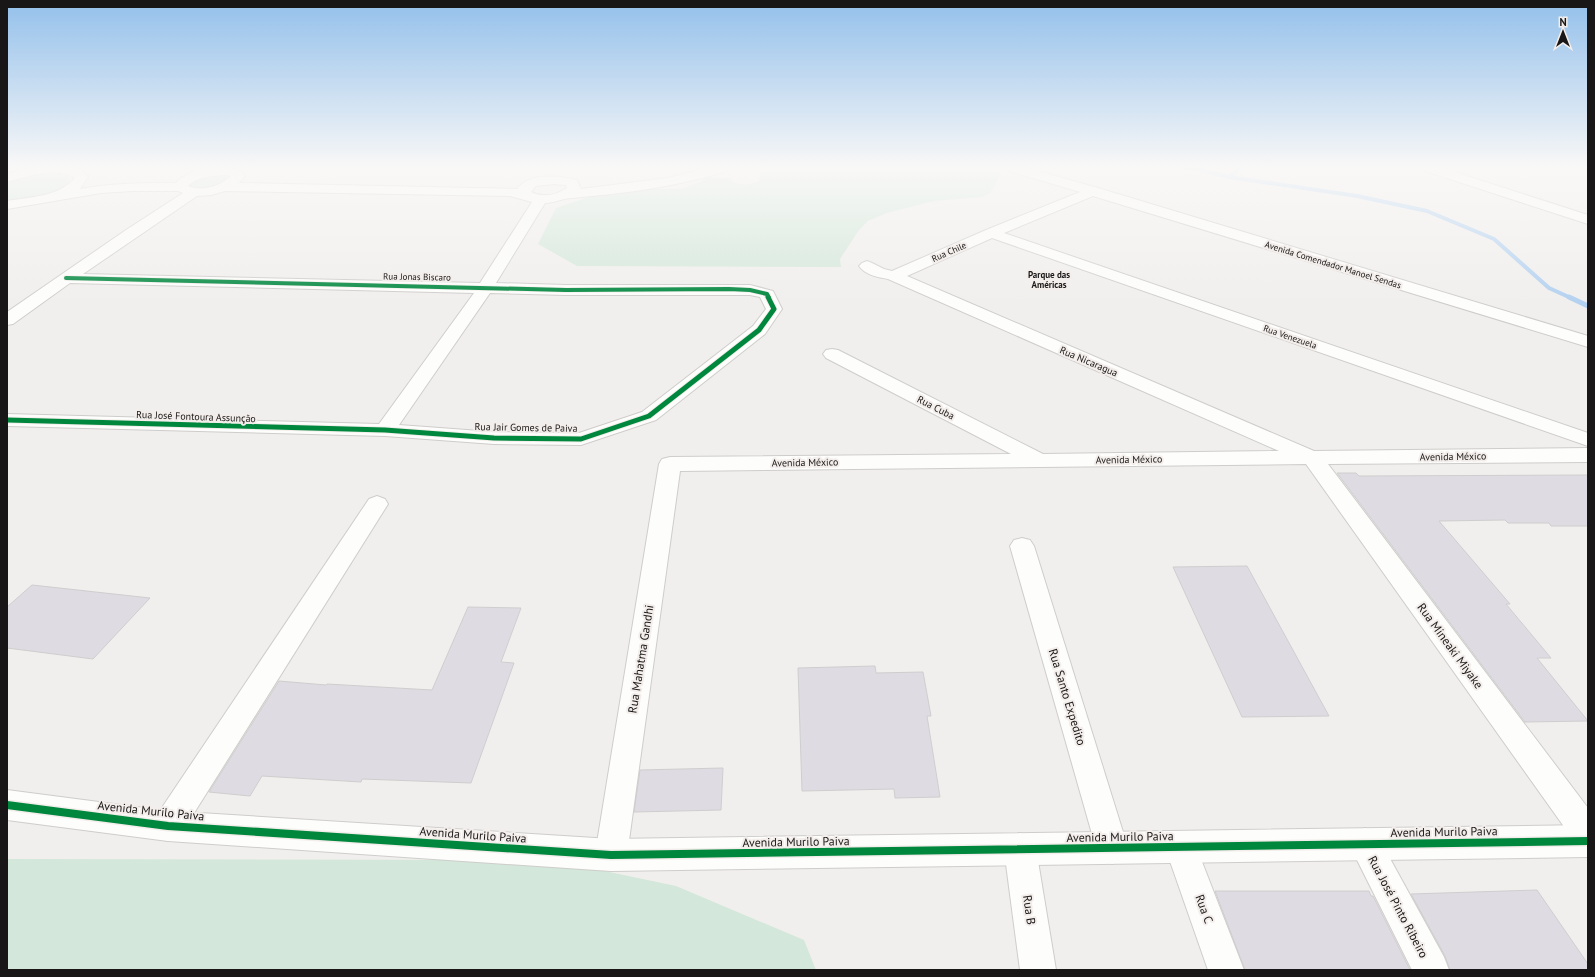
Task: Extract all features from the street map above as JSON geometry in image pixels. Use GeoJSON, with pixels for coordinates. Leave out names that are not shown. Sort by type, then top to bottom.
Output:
{"type":"FeatureCollection","features":[{"type":"Feature","properties":{"kind":"street"},"geometry":{"type":"LineString","coordinates":[[7,320],[155,213]]}},
{"type":"Feature","properties":{"kind":"street"},"geometry":{"type":"LineString","coordinates":[[386,430],[485,288],[532,213]]}},
{"type":"Feature","properties":{"kind":"street","name":"Rua Chile"},"geometry":{"type":"LineString","coordinates":[[894,276],[1041,213]]}},
{"type":"Feature","properties":{"kind":"street","name":"Avenida Comendador Manoel Sendas"},"geometry":{"type":"LineString","coordinates":[[1163,213],[1386,282],[1588,342]]}},
{"type":"Feature","properties":{"kind":"street"},"geometry":{"type":"LineString","coordinates":[[1565,213],[1588,220]]}},
{"type":"Feature","properties":{"kind":"street","name":"Rua Venezuela"},"geometry":{"type":"LineString","coordinates":[[991,233],[1588,440]]}},
{"type":"Feature","properties":{"kind":"street","name":"Rua Nicaragua"},"geometry":{"type":"LineString","coordinates":[[867,266],[878,272],[894,276],[1312,458]]}},
{"type":"Feature","properties":{"kind":"street","name":"Rua Jonas Biscaro"},"geometry":{"type":"LineString","coordinates":[[66,278],[566,290],[729,289],[750,290],[767,294]]}},
{"type":"Feature","properties":{"kind":"street","name":"Rua Jair Gomes de Paiva"},"geometry":{"type":"LineString","coordinates":[[386,430],[494,438],[581,439],[649,416],[759,330],[774,310],[767,294]]}},
{"type":"Feature","properties":{"kind":"street","name":"Rua Cuba"},"geometry":{"type":"LineString","coordinates":[[832,354],[1040,460]]}},
{"type":"Feature","properties":{"kind":"street","name":"Rua José Fontoura Assunção"},"geometry":{"type":"LineString","coordinates":[[7,420],[165,426],[386,430]]}},
{"type":"Feature","properties":{"kind":"street","name":"Avenida México"},"geometry":{"type":"LineString","coordinates":[[670,464],[1588,455]]}},
{"type":"Feature","properties":{"kind":"street","name":"Rua Mineaki Miyake"},"geometry":{"type":"LineString","coordinates":[[1312,458],[1588,834]]}},
{"type":"Feature","properties":{"kind":"street","name":"Rua Mahatma Gandhi"},"geometry":{"type":"LineString","coordinates":[[611,855],[670,464]]}},
{"type":"Feature","properties":{"kind":"street"},"geometry":{"type":"LineString","coordinates":[[168,826],[377,504]]}},
{"type":"Feature","properties":{"kind":"street","name":"Rua Santo Expedito"},"geometry":{"type":"LineString","coordinates":[[1022,546],[1112,848]]}},
{"type":"Feature","properties":{"kind":"street","name":"Avenida Murilo Paiva"},"geometry":{"type":"LineString","coordinates":[[7,805],[168,826],[611,855],[1588,841]]}},
{"type":"Feature","properties":{"kind":"street","name":"Rua José Pinto Ribeiro"},"geometry":{"type":"LineString","coordinates":[[1365,844],[1431,970]]}},
{"type":"Feature","properties":{"kind":"street","name":"Rua C"},"geometry":{"type":"LineString","coordinates":[[1182,847],[1226,970]]}},
{"type":"Feature","properties":{"kind":"street","name":"Rua B"},"geometry":{"type":"LineString","coordinates":[[1020,849],[1038,970]]}},
{"type":"Feature","properties":{"kind":"green space"},"geometry":{"type":"Polygon","coordinates":[[[554,213],[889,213],[868,221],[859,230],[840,259],[841,267],[577,266],[538,244],[554,213]]]}},
{"type":"Feature","properties":{"kind":"green space"},"geometry":{"type":"Polygon","coordinates":[[[7,859],[552,860],[676,886],[804,940],[816,970],[7,970],[7,859]]]}},
{"type":"Feature","properties":{"kind":"building"},"geometry":{"type":"Polygon","coordinates":[[[1337,473],[1356,473],[1359,476],[1588,475],[1588,526],[1551,526],[1549,523],[1508,523],[1505,520],[1439,521],[1510,604],[1506,604],[1551,658],[1537,658],[1588,721],[1525,722],[1337,473]]]}},
{"type":"Feature","properties":{"kind":"building"},"geometry":{"type":"Polygon","coordinates":[[[1247,566],[1329,716],[1242,717],[1173,567],[1247,566]]]}},
{"type":"Feature","properties":{"kind":"building"},"geometry":{"type":"Polygon","coordinates":[[[32,585],[150,598],[93,659],[7,648],[7,607],[32,585]]]}},
{"type":"Feature","properties":{"kind":"building"},"geometry":{"type":"Polygon","coordinates":[[[468,607],[521,608],[501,662],[514,663],[471,783],[362,779],[361,782],[262,776],[250,796],[209,792],[279,681],[326,685],[432,690],[468,607]]]}},
{"type":"Feature","properties":{"kind":"building"},"geometry":{"type":"Polygon","coordinates":[[[875,666],[876,673],[923,672],[931,716],[927,716],[940,797],[895,798],[894,789],[802,791],[798,668],[875,666]]]}},
{"type":"Feature","properties":{"kind":"building"},"geometry":{"type":"Polygon","coordinates":[[[723,768],[721,810],[634,812],[640,770],[723,768]]]}},
{"type":"Feature","properties":{"kind":"building"},"geometry":{"type":"Polygon","coordinates":[[[1537,890],[1588,964],[1588,970],[1450,970],[1445,956],[1411,894],[1537,890]]]}},
{"type":"Feature","properties":{"kind":"building"},"geometry":{"type":"Polygon","coordinates":[[[1215,891],[1369,891],[1371,896],[1373,896],[1410,970],[1245,970],[1215,891]]]}},
{"type":"Feature","properties":{"kind":"waterway"},"geometry":{"type":"LineString","coordinates":[[1431,213],[1494,239],[1549,288],[1571,298]]}},
{"type":"Feature","properties":{"kind":"waterway"},"geometry":{"type":"LineString","coordinates":[[1569,297],[1588,306]]}},
{"type":"Feature","properties":{"kind":"cycle path"},"geometry":{"type":"LineString","coordinates":[[7,420],[385,430],[494,438],[581,439],[649,416],[759,330],[774,309],[767,294],[750,290],[729,289],[566,290],[66,278]]}},
{"type":"Feature","properties":{"kind":"cycle path"},"geometry":{"type":"LineString","coordinates":[[7,805],[168,826],[611,855],[1588,841]]}},
{"type":"Feature","properties":{"kind":"district","name":"Parque das Américas"},"geometry":{"type":"Point","coordinates":[1049,280]}}]}
